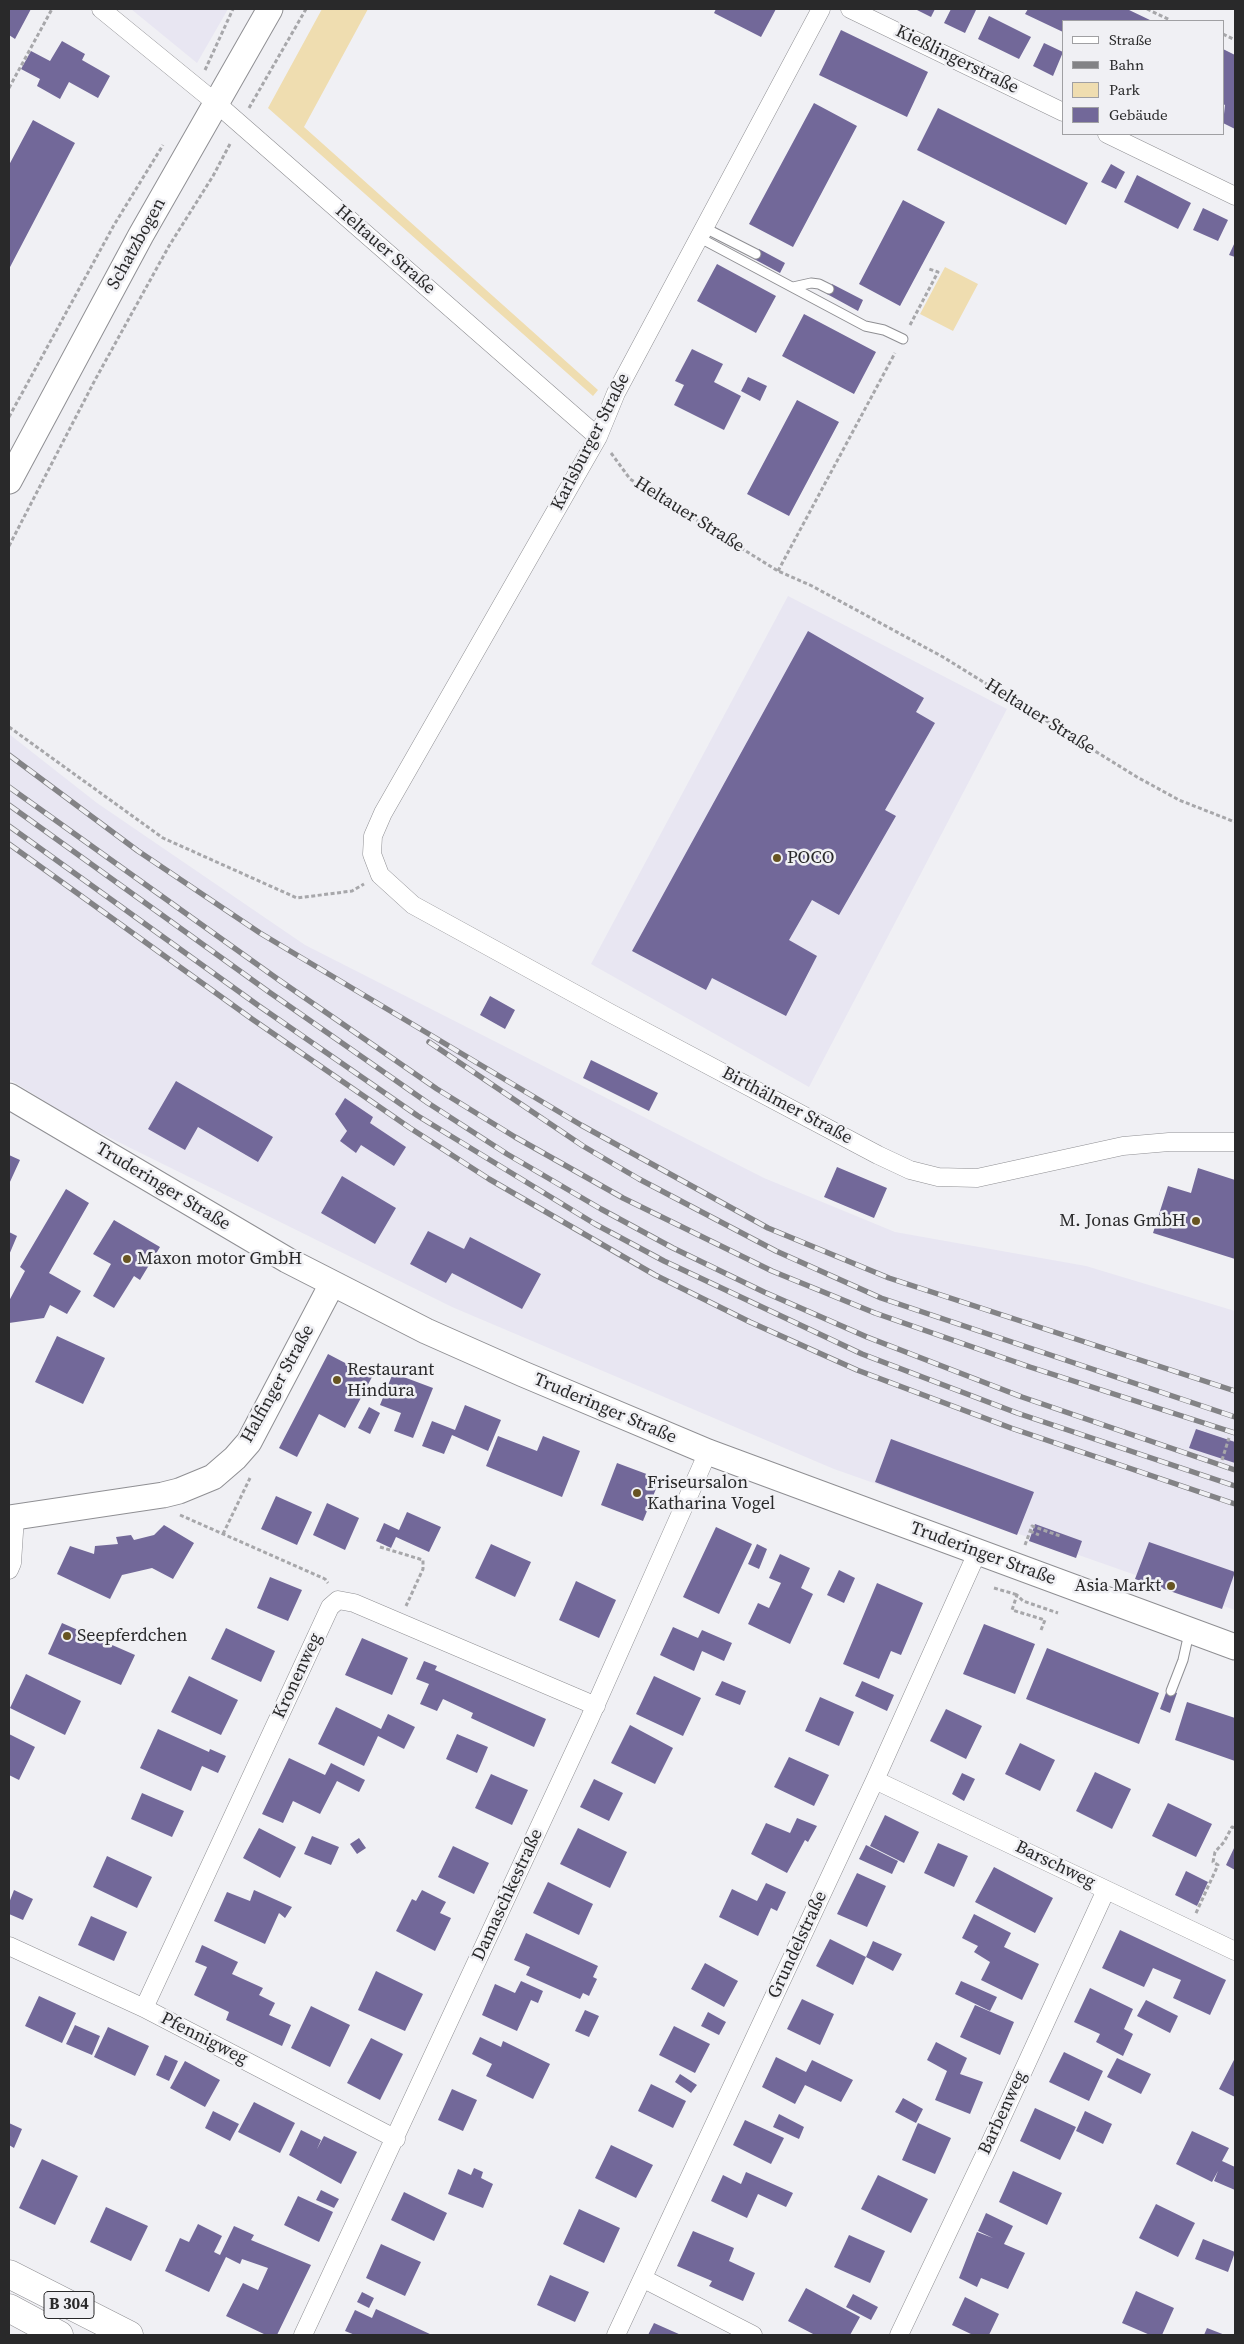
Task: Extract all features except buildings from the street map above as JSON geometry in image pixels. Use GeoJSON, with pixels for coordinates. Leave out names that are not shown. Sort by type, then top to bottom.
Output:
{"type":"FeatureCollection","features":[{"type":"Feature","properties":{"kind":"main road","name":"B 304"},"geometry":{"type":"LineString","coordinates":[[9,2274],[129,2335]]}},
{"type":"Feature","properties":{"kind":"main road","name":"B 304"},"geometry":{"type":"LineString","coordinates":[[9,2308],[59,2335]]}},
{"type":"Feature","properties":{"kind":"street","name":"Heltauer Straße"},"geometry":{"type":"LineString","coordinates":[[101,9],[207,95],[598,437]]}},
{"type":"Feature","properties":{"kind":"street","name":"Schatzbogen"},"geometry":{"type":"LineString","coordinates":[[9,481],[207,95],[270,9]]}},
{"type":"Feature","properties":{"kind":"street","name":"Karlsburger Straße"},"geometry":{"type":"LineString","coordinates":[[380,875],[372,854],[373,836],[383,813],[598,437],[616,393],[821,9]]}},
{"type":"Feature","properties":{"kind":"street","name":"Kießlingerstraße"},"geometry":{"type":"LineString","coordinates":[[850,9],[1062,112]]}},
{"type":"Feature","properties":{"kind":"street"},"geometry":{"type":"LineString","coordinates":[[1110,135],[1235,196]]}},
{"type":"Feature","properties":{"kind":"street","name":"Birthälmer Straße"},"geometry":{"type":"LineString","coordinates":[[380,875],[413,905],[610,1013],[878,1155],[910,1170],[938,1177],[978,1178],[1123,1146],[1169,1142],[1235,1142]]}},
{"type":"Feature","properties":{"kind":"street","name":"Truderinger Straße"},"geometry":{"type":"LineString","coordinates":[[9,1096],[195,1207],[332,1284],[426,1331],[708,1452],[977,1553],[1235,1646]]}},
{"type":"Feature","properties":{"kind":"street","name":"Halfinger Straße"},"geometry":{"type":"LineString","coordinates":[[12,1518],[162,1495],[179,1491],[213,1477],[235,1458],[249,1442],[332,1284]]}},
{"type":"Feature","properties":{"kind":"street","name":"Damaschkestraße"},"geometry":{"type":"LineString","coordinates":[[303,2335],[396,2139],[596,1706],[708,1452]]}},
{"type":"Feature","properties":{"kind":"street"},"geometry":{"type":"LineString","coordinates":[[9,1570],[12,1563],[12,1518]]}},
{"type":"Feature","properties":{"kind":"street","name":"Grundelstraße"},"geometry":{"type":"LineString","coordinates":[[616,2335],[644,2279],[875,1780],[977,1553]]}},
{"type":"Feature","properties":{"kind":"street","name":"Kronenweg"},"geometry":{"type":"LineString","coordinates":[[144,2008],[330,1607],[338,1600],[354,1603],[596,1706]]}},
{"type":"Feature","properties":{"kind":"street","name":"Barschweg"},"geometry":{"type":"LineString","coordinates":[[875,1780],[1235,1951]]}},
{"type":"Feature","properties":{"kind":"street","name":"Barbenweg"},"geometry":{"type":"LineString","coordinates":[[899,2335],[1106,1890]]}},
{"type":"Feature","properties":{"kind":"street","name":"Pfennigweg"},"geometry":{"type":"LineString","coordinates":[[9,1946],[144,2008],[396,2139]]}},
{"type":"Feature","properties":{"kind":"street"},"geometry":{"type":"LineString","coordinates":[[644,2279],[753,2335]]}},
{"type":"Feature","properties":{"kind":"lane"},"geometry":{"type":"LineString","coordinates":[[703,233],[756,254]]}},
{"type":"Feature","properties":{"kind":"lane"},"geometry":{"type":"LineString","coordinates":[[703,233],[793,287],[865,326],[884,330],[903,339]]}},
{"type":"Feature","properties":{"kind":"lane"},"geometry":{"type":"LineString","coordinates":[[793,287],[811,283],[830,289]]}},
{"type":"Feature","properties":{"kind":"lane"},"geometry":{"type":"LineString","coordinates":[[1171,1691],[1190,1630]]}},
{"type":"Feature","properties":{"kind":"path"},"geometry":{"type":"LineString","coordinates":[[9,88],[52,9]]}},
{"type":"Feature","properties":{"kind":"path"},"geometry":{"type":"LineString","coordinates":[[207,95],[233,9]]}},
{"type":"Feature","properties":{"kind":"path"},"geometry":{"type":"LineString","coordinates":[[9,546],[95,380],[169,246],[213,176],[278,54],[306,9]]}},
{"type":"Feature","properties":{"kind":"path"},"geometry":{"type":"LineString","coordinates":[[1147,9],[1170,20]]}},
{"type":"Feature","properties":{"kind":"path"},"geometry":{"type":"LineString","coordinates":[[9,417],[114,225],[168,136]]}},
{"type":"Feature","properties":{"kind":"path"},"geometry":{"type":"LineString","coordinates":[[778,571],[938,272],[929,269]]}},
{"type":"Feature","properties":{"kind":"path","name":"Heltauer Straße"},"geometry":{"type":"LineString","coordinates":[[598,437],[630,479],[778,571],[812,586],[942,657],[1137,777],[1179,800],[1235,822]]}},
{"type":"Feature","properties":{"kind":"path"},"geometry":{"type":"LineString","coordinates":[[9,727],[163,838],[297,898],[352,891],[380,875]]}},
{"type":"Feature","properties":{"kind":"path"},"geometry":{"type":"LineString","coordinates":[[1222,1460],[1229,1438]]}},
{"type":"Feature","properties":{"kind":"path"},"geometry":{"type":"LineString","coordinates":[[223,1534],[251,1476]]}},
{"type":"Feature","properties":{"kind":"path"},"geometry":{"type":"LineString","coordinates":[[162,1495],[170,1510],[325,1579],[332,1590]]}},
{"type":"Feature","properties":{"kind":"path"},"geometry":{"type":"LineString","coordinates":[[1023,1550],[1032,1526],[1060,1536]]}},
{"type":"Feature","properties":{"kind":"path"},"geometry":{"type":"LineString","coordinates":[[1030,1531],[1039,1535]]}},
{"type":"Feature","properties":{"kind":"path"},"geometry":{"type":"LineString","coordinates":[[380,1547],[423,1560],[423,1569],[404,1610]]}},
{"type":"Feature","properties":{"kind":"path"},"geometry":{"type":"LineString","coordinates":[[994,1588],[1017,1595],[1025,1595]]}},
{"type":"Feature","properties":{"kind":"path"},"geometry":{"type":"LineString","coordinates":[[1017,1595],[1023,1601],[1058,1613]]}},
{"type":"Feature","properties":{"kind":"path"},"geometry":{"type":"LineString","coordinates":[[1017,1595],[1012,1610],[1045,1620],[1041,1630]]}},
{"type":"Feature","properties":{"kind":"path"},"geometry":{"type":"LineString","coordinates":[[1194,1918],[1218,1866],[1213,1862],[1215,1852],[1232,1827],[1235,1828]]}},
{"type":"Feature","properties":{"kind":"shaded area"},"geometry":{"type":"Polygon","coordinates":[[[131,9],[228,9],[197,63],[131,9]]]}},
{"type":"Feature","properties":{"kind":"shaded area"},"geometry":{"type":"Polygon","coordinates":[[[788,596],[1007,709],[809,1087],[591,964],[788,596]]]}},
{"type":"Feature","properties":{"kind":"shaded area"},"geometry":{"type":"Polygon","coordinates":[[[9,734],[97,803],[305,945],[764,1178],[895,1232],[1086,1266],[1235,1311],[1235,1610],[834,1469],[452,1307],[80,1123],[9,1079],[9,734]]]}},
{"type":"Feature","properties":{"kind":"green space"},"geometry":{"type":"Polygon","coordinates":[[[322,9],[368,9],[304,127],[598,390],[593,396],[268,108],[322,9]]]}},
{"type":"Feature","properties":{"kind":"green space"},"geometry":{"type":"Polygon","coordinates":[[[945,267],[978,284],[953,331],[920,314],[945,267]]]}},
{"type":"Feature","properties":{"kind":"railway"},"geometry":{"type":"LineString","coordinates":[[9,755],[138,851],[260,933],[581,1125],[768,1228],[889,1278],[1235,1391]]}},
{"type":"Feature","properties":{"kind":"railway"},"geometry":{"type":"LineString","coordinates":[[9,787],[279,980],[437,1089],[515,1137],[623,1198],[772,1271],[875,1313],[1030,1367],[1235,1433]]}},
{"type":"Feature","properties":{"kind":"railway"},"geometry":{"type":"LineString","coordinates":[[9,805],[269,992],[428,1103],[507,1154],[601,1209],[673,1248],[764,1292],[867,1337],[1022,1397],[1235,1470]]}},
{"type":"Feature","properties":{"kind":"railway"},"geometry":{"type":"LineString","coordinates":[[9,826],[259,1006],[418,1116],[595,1224],[664,1261],[862,1354],[1017,1413],[1235,1486]]}},
{"type":"Feature","properties":{"kind":"railway"},"geometry":{"type":"LineString","coordinates":[[9,844],[252,1019],[410,1128],[489,1179],[655,1275],[750,1322],[857,1370],[1011,1428],[1235,1504]]}},
{"type":"Feature","properties":{"kind":"railway"},"geometry":{"type":"LineString","coordinates":[[429,1042],[583,1146],[639,1179],[776,1251],[881,1298],[1235,1417]]}},
{"type":"Feature","properties":{"kind":"place","name":"POCO"},"geometry":{"type":"Point","coordinates":[777,858]}},
{"type":"Feature","properties":{"kind":"place","name":"M. Jonas GmbH"},"geometry":{"type":"Point","coordinates":[1196,1221]}},
{"type":"Feature","properties":{"kind":"place","name":"Maxon motor GmbH"},"geometry":{"type":"Point","coordinates":[127,1259]}},
{"type":"Feature","properties":{"kind":"place","name":"Restaurant Hindura"},"geometry":{"type":"Point","coordinates":[337,1380]}},
{"type":"Feature","properties":{"kind":"place","name":"Friseursalon Katharina Vogel"},"geometry":{"type":"Point","coordinates":[637,1493]}},
{"type":"Feature","properties":{"kind":"place","name":"Asia Markt"},"geometry":{"type":"Point","coordinates":[1171,1586]}},
{"type":"Feature","properties":{"kind":"place","name":"Seepferdchen"},"geometry":{"type":"Point","coordinates":[67,1636]}}]}
